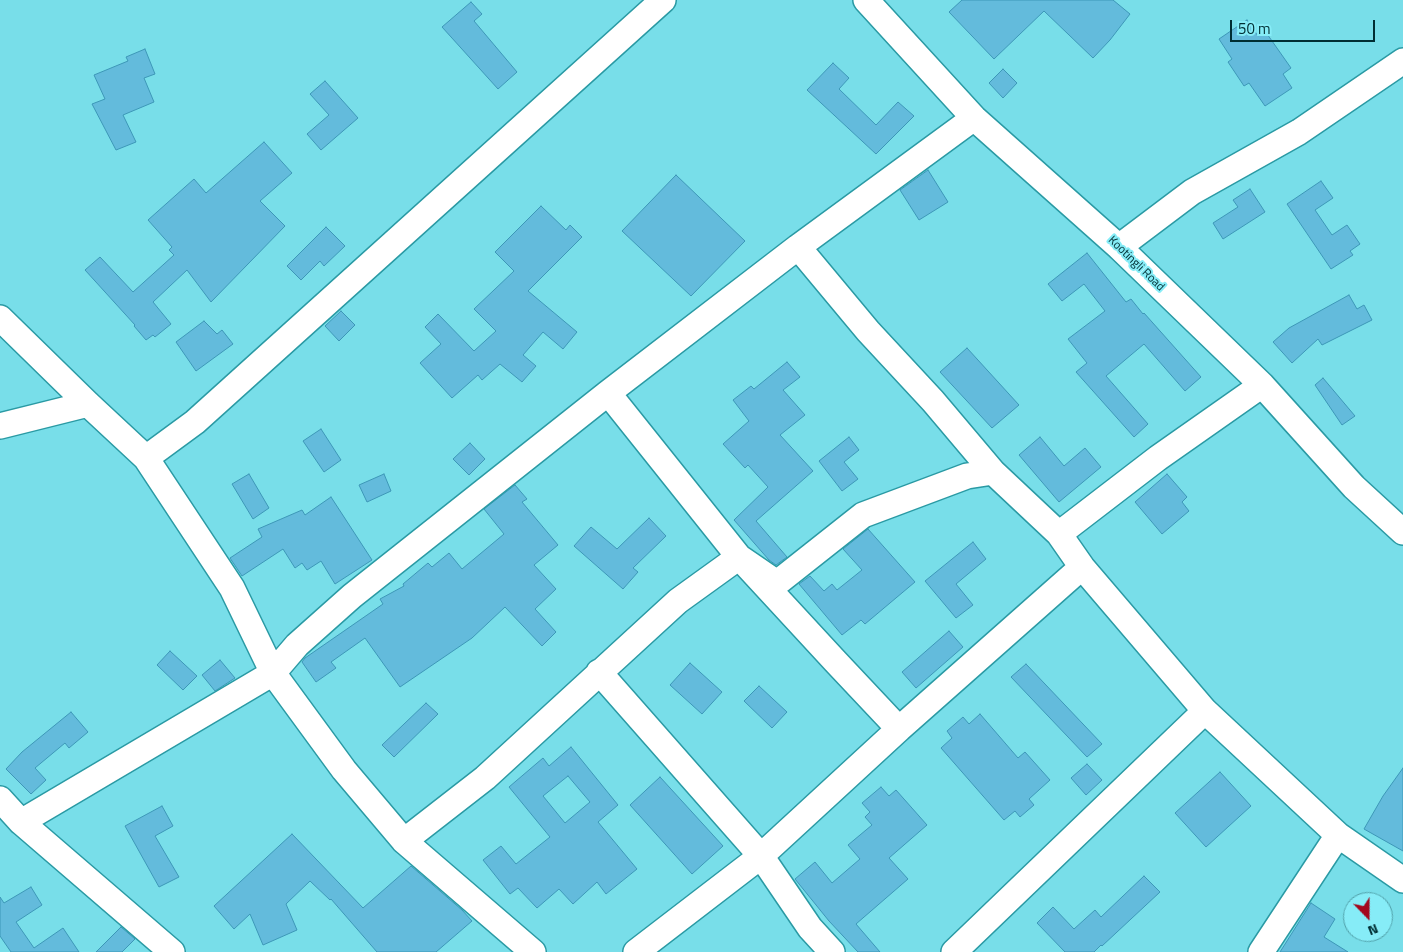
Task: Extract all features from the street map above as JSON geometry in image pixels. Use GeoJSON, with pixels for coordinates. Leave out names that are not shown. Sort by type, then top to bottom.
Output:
{"type":"FeatureCollection","features":[{"type":"Feature","properties":{"kind":"street"},"geometry":{"type":"LineString","coordinates":[[146,458],[202,416],[664,0]]}},
{"type":"Feature","properties":{"kind":"street","name":"Kootingli Road"},"geometry":{"type":"LineString","coordinates":[[866,0],[974,118],[1118,247],[1262,385],[1354,487],[1403,532]]}},
{"type":"Feature","properties":{"kind":"street"},"geometry":{"type":"LineString","coordinates":[[1118,247],[1192,192],[1299,132],[1403,61]]}},
{"type":"Feature","properties":{"kind":"street"},"geometry":{"type":"LineString","coordinates":[[21,822],[273,673],[298,645],[352,596],[608,393],[798,247],[974,118]]}},
{"type":"Feature","properties":{"kind":"street"},"geometry":{"type":"LineString","coordinates":[[798,247],[868,331],[933,400],[993,472],[1059,534],[1082,567],[1205,711],[1338,835],[1403,880]]}},
{"type":"Feature","properties":{"kind":"street"},"geometry":{"type":"LineString","coordinates":[[0,318],[146,458],[232,588],[273,673],[344,770],[404,841],[533,952]]}},
{"type":"Feature","properties":{"kind":"street"},"geometry":{"type":"LineString","coordinates":[[1059,534],[1158,458],[1262,385]]}},
{"type":"Feature","properties":{"kind":"street"},"geometry":{"type":"LineString","coordinates":[[608,393],[740,557],[834,662],[899,729]]}},
{"type":"Feature","properties":{"kind":"street"},"geometry":{"type":"LineString","coordinates":[[0,426],[88,404]]}},
{"type":"Feature","properties":{"kind":"street"},"geometry":{"type":"LineString","coordinates":[[740,557],[777,582],[862,515],[967,476],[993,472]]}},
{"type":"Feature","properties":{"kind":"street"},"geometry":{"type":"LineString","coordinates":[[404,841],[486,778],[678,601],[740,557]]}},
{"type":"Feature","properties":{"kind":"street"},"geometry":{"type":"LineString","coordinates":[[636,952],[761,856],[899,729],[1082,567]]}},
{"type":"Feature","properties":{"kind":"street"},"geometry":{"type":"LineString","coordinates":[[600,672],[761,856],[810,928],[832,952]]}},
{"type":"Feature","properties":{"kind":"street"},"geometry":{"type":"LineString","coordinates":[[954,952],[1205,711]]}},
{"type":"Feature","properties":{"kind":"street"},"geometry":{"type":"LineString","coordinates":[[0,800],[21,822],[172,952]]}},
{"type":"Feature","properties":{"kind":"street"},"geometry":{"type":"LineString","coordinates":[[1261,952],[1338,835]]}},
{"type":"Feature","properties":{"kind":"building"},"geometry":{"type":"Polygon","coordinates":[[[962,0],[1113,0],[1130,14],[1093,58],[1044,11],[994,59],[949,12],[962,0]]]}},
{"type":"Feature","properties":{"kind":"building"},"geometry":{"type":"Polygon","coordinates":[[[471,2],[482,14],[474,21],[517,72],[498,89],[442,27],[471,2]]]}},
{"type":"Feature","properties":{"kind":"building"},"geometry":{"type":"Polygon","coordinates":[[[1247,20],[1258,36],[1265,31],[1291,68],[1283,74],[1292,88],[1265,106],[1249,83],[1244,86],[1228,62],[1232,59],[1219,39],[1247,20]]]}},
{"type":"Feature","properties":{"kind":"building"},"geometry":{"type":"Polygon","coordinates":[[[145,49],[155,74],[144,78],[154,102],[123,115],[136,142],[116,150],[92,104],[105,99],[94,75],[128,61],[126,57],[145,49]]]}},
{"type":"Feature","properties":{"kind":"building"},"geometry":{"type":"Polygon","coordinates":[[[833,63],[849,78],[839,89],[876,125],[898,102],[914,116],[876,154],[807,90],[833,63]]]}},
{"type":"Feature","properties":{"kind":"building"},"geometry":{"type":"Polygon","coordinates":[[[1003,69],[1017,83],[1003,98],[989,83],[1003,69]]]}},
{"type":"Feature","properties":{"kind":"building"},"geometry":{"type":"Polygon","coordinates":[[[325,81],[358,118],[321,150],[307,134],[329,115],[310,94],[325,81]]]}},
{"type":"Feature","properties":{"kind":"building"},"geometry":{"type":"Polygon","coordinates":[[[264,142],[292,173],[260,201],[285,226],[211,302],[187,270],[153,302],[171,324],[155,337],[153,335],[146,340],[135,325],[85,270],[100,257],[133,292],[174,255],[169,250],[172,247],[148,220],[194,179],[206,193],[264,142]]]}},
{"type":"Feature","properties":{"kind":"building"},"geometry":{"type":"Polygon","coordinates":[[[928,170],[948,202],[919,220],[900,190],[928,170]]]}},
{"type":"Feature","properties":{"kind":"building"},"geometry":{"type":"Polygon","coordinates":[[[676,175],[745,241],[691,296],[622,231],[676,175]]]}},
{"type":"Feature","properties":{"kind":"building"},"geometry":{"type":"Polygon","coordinates":[[[1321,181],[1333,198],[1315,210],[1332,235],[1347,225],[1360,244],[1350,251],[1353,255],[1331,269],[1287,204],[1321,181]]]}},
{"type":"Feature","properties":{"kind":"building"},"geometry":{"type":"Polygon","coordinates":[[[1250,189],[1265,212],[1223,239],[1213,223],[1238,207],[1233,200],[1250,189]]]}},
{"type":"Feature","properties":{"kind":"building"},"geometry":{"type":"Polygon","coordinates":[[[541,206],[566,230],[570,225],[582,237],[528,291],[577,332],[563,349],[543,332],[523,355],[536,366],[522,382],[500,364],[482,380],[478,375],[452,398],[420,363],[441,344],[425,327],[438,314],[474,351],[496,331],[474,309],[514,271],[495,252],[541,206]]]}},
{"type":"Feature","properties":{"kind":"building"},"geometry":{"type":"Polygon","coordinates":[[[326,227],[345,246],[324,266],[320,261],[301,280],[287,266],[326,227]]]}},
{"type":"Feature","properties":{"kind":"building"},"geometry":{"type":"Polygon","coordinates":[[[1087,253],[1126,302],[1131,299],[1201,377],[1185,391],[1144,344],[1106,376],[1148,424],[1134,437],[1076,372],[1087,363],[1068,339],[1105,311],[1084,284],[1062,301],[1048,284],[1087,253]]]}},
{"type":"Feature","properties":{"kind":"building"},"geometry":{"type":"Polygon","coordinates":[[[1349,295],[1357,309],[1364,305],[1372,320],[1322,345],[1318,339],[1292,363],[1273,342],[1289,328],[1349,295]]]}},
{"type":"Feature","properties":{"kind":"building"},"geometry":{"type":"Polygon","coordinates":[[[341,311],[355,325],[339,341],[325,326],[341,311]]]}},
{"type":"Feature","properties":{"kind":"building"},"geometry":{"type":"Polygon","coordinates":[[[204,321],[217,334],[222,330],[233,344],[196,371],[176,342],[204,321]]]}},
{"type":"Feature","properties":{"kind":"building"},"geometry":{"type":"Polygon","coordinates":[[[967,348],[1019,405],[992,428],[940,372],[967,348]]]}},
{"type":"Feature","properties":{"kind":"building"},"geometry":{"type":"Polygon","coordinates":[[[787,362],[800,377],[783,390],[805,415],[780,435],[813,471],[756,521],[787,557],[776,565],[769,560],[734,520],[768,487],[748,465],[745,468],[723,444],[749,421],[733,400],[751,386],[754,389],[787,362]]]}},
{"type":"Feature","properties":{"kind":"building"},"geometry":{"type":"Polygon","coordinates":[[[1323,378],[1355,416],[1342,425],[1315,385],[1323,378]]]}},
{"type":"Feature","properties":{"kind":"building"},"geometry":{"type":"Polygon","coordinates":[[[321,429],[341,460],[324,472],[303,441],[321,429]]]}},
{"type":"Feature","properties":{"kind":"building"},"geometry":{"type":"Polygon","coordinates":[[[849,437],[859,450],[844,462],[858,479],[842,491],[819,461],[849,437]]]}},
{"type":"Feature","properties":{"kind":"building"},"geometry":{"type":"Polygon","coordinates":[[[1040,437],[1064,466],[1085,448],[1101,467],[1059,502],[1019,455],[1040,437]]]}},
{"type":"Feature","properties":{"kind":"building"},"geometry":{"type":"Polygon","coordinates":[[[470,443],[485,459],[469,475],[453,459],[470,443]]]}},
{"type":"Feature","properties":{"kind":"building"},"geometry":{"type":"Polygon","coordinates":[[[249,474],[269,508],[253,519],[232,484],[249,474]]]}},
{"type":"Feature","properties":{"kind":"building"},"geometry":{"type":"Polygon","coordinates":[[[384,474],[391,491],[367,502],[359,485],[384,474]]]}},
{"type":"Feature","properties":{"kind":"building"},"geometry":{"type":"Polygon","coordinates":[[[1167,474],[1187,497],[1182,502],[1189,511],[1162,534],[1135,502],[1167,474]]]}},
{"type":"Feature","properties":{"kind":"building"},"geometry":{"type":"Polygon","coordinates":[[[515,485],[527,499],[522,502],[558,545],[534,565],[556,589],[535,609],[556,632],[542,646],[505,607],[472,638],[400,687],[365,638],[331,662],[336,668],[316,682],[302,662],[305,658],[383,604],[380,599],[404,586],[403,584],[428,563],[432,567],[449,553],[462,569],[504,534],[484,509],[515,485]]]}},
{"type":"Feature","properties":{"kind":"building"},"geometry":{"type":"Polygon","coordinates":[[[331,497],[372,560],[335,584],[321,561],[307,570],[302,563],[295,568],[283,549],[242,576],[230,558],[262,537],[258,529],[302,510],[305,515],[331,497]]]}},
{"type":"Feature","properties":{"kind":"building"},"geometry":{"type":"Polygon","coordinates":[[[649,518],[666,536],[633,568],[638,572],[623,589],[574,546],[591,527],[617,549],[649,518]]]}},
{"type":"Feature","properties":{"kind":"building"},"geometry":{"type":"Polygon","coordinates":[[[868,529],[915,582],[865,624],[861,620],[842,635],[799,584],[810,576],[824,591],[832,584],[837,590],[862,570],[843,549],[868,529]]]}},
{"type":"Feature","properties":{"kind":"building"},"geometry":{"type":"Polygon","coordinates":[[[973,542],[986,559],[956,584],[973,605],[956,618],[925,581],[973,542]]]}},
{"type":"Feature","properties":{"kind":"building"},"geometry":{"type":"Polygon","coordinates":[[[949,631],[963,647],[916,688],[902,672],[949,631]]]}},
{"type":"Feature","properties":{"kind":"building"},"geometry":{"type":"Polygon","coordinates":[[[170,651],[197,676],[183,690],[157,665],[170,651]]]}},
{"type":"Feature","properties":{"kind":"building"},"geometry":{"type":"Polygon","coordinates":[[[220,660],[235,678],[215,691],[202,675],[220,660]]]}},
{"type":"Feature","properties":{"kind":"building"},"geometry":{"type":"Polygon","coordinates":[[[690,663],[722,692],[702,714],[670,685],[690,663]]]}},
{"type":"Feature","properties":{"kind":"building"},"geometry":{"type":"Polygon","coordinates":[[[1026,664],[1102,744],[1087,757],[1011,677],[1026,664]]]}},
{"type":"Feature","properties":{"kind":"building"},"geometry":{"type":"Polygon","coordinates":[[[759,686],[787,712],[772,728],[744,701],[759,686]]]}},
{"type":"Feature","properties":{"kind":"building"},"geometry":{"type":"Polygon","coordinates":[[[426,703],[438,714],[394,757],[382,745],[426,703]]]}},
{"type":"Feature","properties":{"kind":"building"},"geometry":{"type":"Polygon","coordinates":[[[71,712],[88,732],[69,748],[65,743],[35,768],[46,780],[31,794],[6,769],[22,752],[71,712]]]}},
{"type":"Feature","properties":{"kind":"building"},"geometry":{"type":"Polygon","coordinates":[[[980,714],[1018,758],[1025,752],[1050,780],[1029,799],[1034,805],[1020,817],[1015,811],[1004,820],[941,748],[952,738],[947,731],[963,717],[969,724],[980,714]]]}},
{"type":"Feature","properties":{"kind":"building"},"geometry":{"type":"Polygon","coordinates":[[[571,747],[618,805],[598,822],[637,869],[606,894],[597,882],[573,904],[559,889],[537,908],[518,888],[510,894],[483,860],[501,846],[516,864],[550,837],[509,787],[543,758],[549,766],[571,747]],[[568,776],[543,796],[565,823],[590,802],[568,776]]]}},
{"type":"Feature","properties":{"kind":"building"},"geometry":{"type":"Polygon","coordinates":[[[1087,764],[1102,780],[1086,795],[1071,778],[1087,764]]]}},
{"type":"Feature","properties":{"kind":"building"},"geometry":{"type":"Polygon","coordinates":[[[1403,768],[1403,851],[1364,829],[1383,796],[1403,768]]]}},
{"type":"Feature","properties":{"kind":"building"},"geometry":{"type":"Polygon","coordinates":[[[1220,772],[1251,806],[1206,847],[1175,813],[1220,772]]]}},
{"type":"Feature","properties":{"kind":"building"},"geometry":{"type":"Polygon","coordinates":[[[660,777],[723,846],[692,874],[630,805],[660,777]]]}},
{"type":"Feature","properties":{"kind":"building"},"geometry":{"type":"Polygon","coordinates":[[[881,787],[889,796],[896,790],[927,825],[889,858],[908,879],[856,924],[880,952],[858,952],[829,921],[795,879],[815,862],[832,883],[860,859],[848,845],[872,825],[865,817],[870,812],[862,803],[881,787]]]}},
{"type":"Feature","properties":{"kind":"building"},"geometry":{"type":"Polygon","coordinates":[[[162,806],[173,826],[155,836],[179,877],[159,887],[125,826],[162,806]]]}},
{"type":"Feature","properties":{"kind":"building"},"geometry":{"type":"Polygon","coordinates":[[[292,834],[363,908],[411,866],[472,921],[436,952],[377,952],[331,899],[310,881],[286,904],[297,930],[263,945],[250,914],[234,929],[214,906],[292,834]]]}},
{"type":"Feature","properties":{"kind":"building"},"geometry":{"type":"Polygon","coordinates":[[[1144,876],[1160,892],[1094,952],[1065,952],[1037,923],[1053,907],[1074,929],[1095,910],[1101,917],[1144,876]]]}},
{"type":"Feature","properties":{"kind":"building"},"geometry":{"type":"Polygon","coordinates":[[[31,887],[42,905],[16,922],[34,948],[63,928],[79,952],[11,952],[0,936],[0,897],[4,903],[31,887]]]}},
{"type":"Feature","properties":{"kind":"building"},"geometry":{"type":"Polygon","coordinates":[[[1311,903],[1335,919],[1324,937],[1348,952],[1280,952],[1311,903]]]}},
{"type":"Feature","properties":{"kind":"building"},"geometry":{"type":"Polygon","coordinates":[[[121,927],[135,939],[122,952],[96,952],[121,927]]]}}]}
